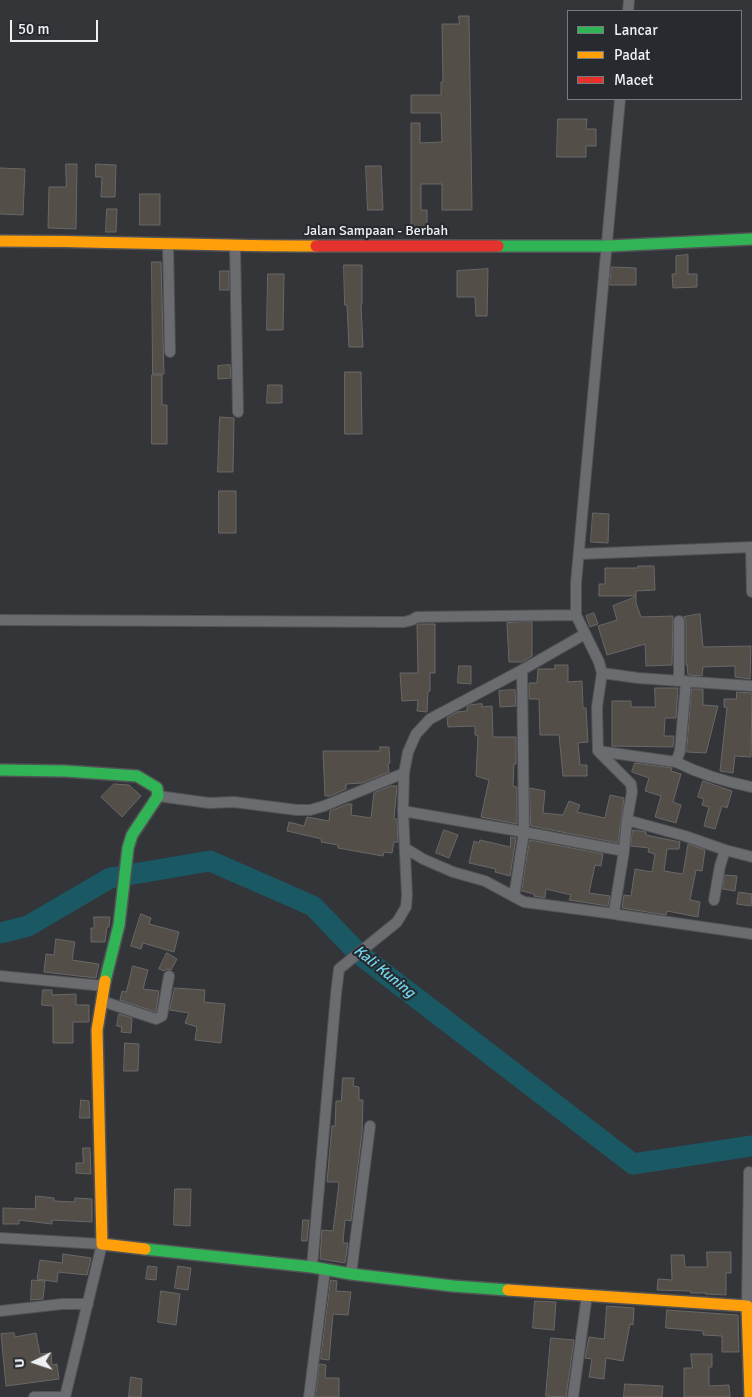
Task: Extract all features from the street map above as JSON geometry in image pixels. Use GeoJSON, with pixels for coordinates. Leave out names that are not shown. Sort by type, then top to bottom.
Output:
{"type":"FeatureCollection","features":[{"type":"Feature","properties":{"kind":"street"},"geometry":{"type":"LineString","coordinates":[[615,914],[632,792],[631,784],[598,751],[597,707],[602,673],[599,662],[576,616],[576,583],[620,100]]}},
{"type":"Feature","properties":{"kind":"street","name":"Jalan Sampaan - Berbah"},"geometry":{"type":"LineString","coordinates":[[0,241],[81,241],[235,246],[608,246],[752,239]]}},
{"type":"Feature","properties":{"kind":"street"},"geometry":{"type":"LineString","coordinates":[[168,244],[170,352]]}},
{"type":"Feature","properties":{"kind":"street"},"geometry":{"type":"LineString","coordinates":[[235,246],[238,412]]}},
{"type":"Feature","properties":{"kind":"street"},"geometry":{"type":"LineString","coordinates":[[580,554],[752,547],[752,592]]}},
{"type":"Feature","properties":{"kind":"street"},"geometry":{"type":"LineString","coordinates":[[0,620],[404,622],[417,617],[576,616]]}},
{"type":"Feature","properties":{"kind":"street"},"geometry":{"type":"LineString","coordinates":[[676,762],[680,751],[683,681],[679,621]]}},
{"type":"Feature","properties":{"kind":"street"},"geometry":{"type":"LineString","coordinates":[[312,1267],[336,994],[340,969],[397,922],[406,907],[403,811],[404,773],[412,742],[422,726],[430,719],[585,634]]}},
{"type":"Feature","properties":{"kind":"street"},"geometry":{"type":"LineString","coordinates":[[514,897],[524,832],[522,670]]}},
{"type":"Feature","properties":{"kind":"street"},"geometry":{"type":"LineString","coordinates":[[602,673],[638,678],[752,686]]}},
{"type":"Feature","properties":{"kind":"street"},"geometry":{"type":"LineString","coordinates":[[598,751],[676,762],[703,774],[752,787]]}},
{"type":"Feature","properties":{"kind":"street"},"geometry":{"type":"LineString","coordinates":[[0,770],[64,771],[136,776],[151,783],[156,788],[158,796],[132,835],[128,848],[119,924],[104,986],[97,1030],[102,1244],[65,1397],[34,1397]]}},
{"type":"Feature","properties":{"kind":"street"},"geometry":{"type":"LineString","coordinates":[[158,796],[209,803],[234,802],[310,810],[404,773]]}},
{"type":"Feature","properties":{"kind":"street"},"geometry":{"type":"LineString","coordinates":[[403,811],[624,851]]}},
{"type":"Feature","properties":{"kind":"street"},"geometry":{"type":"LineString","coordinates":[[627,820],[752,857]]}},
{"type":"Feature","properties":{"kind":"street"},"geometry":{"type":"LineString","coordinates":[[405,848],[423,859],[453,872],[485,882],[524,902],[752,934]]}},
{"type":"Feature","properties":{"kind":"street"},"geometry":{"type":"LineString","coordinates":[[714,900],[724,850]]}},
{"type":"Feature","properties":{"kind":"street"},"geometry":{"type":"LineString","coordinates":[[0,976],[104,986]]}},
{"type":"Feature","properties":{"kind":"street"},"geometry":{"type":"LineString","coordinates":[[102,1001],[156,1019],[162,1016],[170,976]]}},
{"type":"Feature","properties":{"kind":"street"},"geometry":{"type":"LineString","coordinates":[[351,1274],[370,1126]]}},
{"type":"Feature","properties":{"kind":"street"},"geometry":{"type":"LineString","coordinates":[[749,1172],[750,1397]]}},
{"type":"Feature","properties":{"kind":"street"},"geometry":{"type":"LineString","coordinates":[[0,1238],[102,1244],[312,1267],[351,1274],[453,1286],[750,1306]]}},
{"type":"Feature","properties":{"kind":"street"},"geometry":{"type":"LineString","coordinates":[[309,1397],[324,1270]]}},
{"type":"Feature","properties":{"kind":"street"},"geometry":{"type":"LineString","coordinates":[[573,1397],[587,1295]]}},
{"type":"Feature","properties":{"kind":"street"},"geometry":{"type":"LineString","coordinates":[[0,1311],[62,1304],[88,1304]]}},
{"type":"Feature","properties":{"kind":"building"},"geometry":{"type":"Polygon","coordinates":[[[459,16],[469,16],[472,210],[442,210],[442,184],[421,184],[421,210],[427,210],[427,233],[411,234],[411,123],[420,123],[420,143],[442,142],[441,113],[411,113],[411,95],[441,95],[441,82],[443,82],[442,24],[459,24],[459,16]]]}},
{"type":"Feature","properties":{"kind":"building"},"geometry":{"type":"Polygon","coordinates":[[[558,119],[587,119],[586,129],[596,129],[596,146],[586,146],[586,157],[557,157],[558,119]]]}},
{"type":"Feature","properties":{"kind":"building"},"geometry":{"type":"Polygon","coordinates":[[[66,164],[77,164],[76,229],[48,228],[49,187],[66,187],[66,164]]]}},
{"type":"Feature","properties":{"kind":"building"},"geometry":{"type":"Polygon","coordinates":[[[96,164],[116,165],[115,197],[101,197],[102,177],[96,177],[96,164]]]}},
{"type":"Feature","properties":{"kind":"building"},"geometry":{"type":"Polygon","coordinates":[[[366,166],[381,166],[383,210],[368,210],[366,166]]]}},
{"type":"Feature","properties":{"kind":"building"},"geometry":{"type":"Polygon","coordinates":[[[0,168],[25,169],[23,215],[0,214],[0,168]]]}},
{"type":"Feature","properties":{"kind":"building"},"geometry":{"type":"Polygon","coordinates":[[[140,194],[160,194],[160,225],[140,225],[140,194]]]}},
{"type":"Feature","properties":{"kind":"building"},"geometry":{"type":"Polygon","coordinates":[[[107,209],[117,209],[116,232],[106,232],[107,209]]]}},
{"type":"Feature","properties":{"kind":"building"},"geometry":{"type":"Polygon","coordinates":[[[688,255],[688,274],[697,274],[697,287],[673,288],[672,274],[676,274],[676,256],[688,255]]]}},
{"type":"Feature","properties":{"kind":"building"},"geometry":{"type":"Polygon","coordinates":[[[152,262],[161,262],[164,374],[153,374],[152,262]]]}},
{"type":"Feature","properties":{"kind":"building"},"geometry":{"type":"Polygon","coordinates":[[[344,265],[362,265],[363,347],[349,347],[344,265]]]}},
{"type":"Feature","properties":{"kind":"building"},"geometry":{"type":"Polygon","coordinates":[[[612,267],[636,268],[636,285],[610,285],[612,267]]]}},
{"type":"Feature","properties":{"kind":"building"},"geometry":{"type":"Polygon","coordinates":[[[488,269],[487,316],[476,316],[475,297],[457,297],[457,271],[488,269]]]}},
{"type":"Feature","properties":{"kind":"building"},"geometry":{"type":"Polygon","coordinates":[[[220,271],[229,271],[229,290],[220,290],[220,271]]]}},
{"type":"Feature","properties":{"kind":"building"},"geometry":{"type":"Polygon","coordinates":[[[268,274],[284,274],[283,330],[267,330],[268,274]]]}},
{"type":"Feature","properties":{"kind":"building"},"geometry":{"type":"Polygon","coordinates":[[[230,365],[231,378],[218,379],[218,366],[230,365]]]}},
{"type":"Feature","properties":{"kind":"building"},"geometry":{"type":"Polygon","coordinates":[[[345,372],[361,372],[362,434],[345,434],[345,372]]]}},
{"type":"Feature","properties":{"kind":"building"},"geometry":{"type":"Polygon","coordinates":[[[152,375],[162,375],[162,405],[167,405],[167,444],[152,444],[152,375]]]}},
{"type":"Feature","properties":{"kind":"building"},"geometry":{"type":"Polygon","coordinates":[[[268,385],[282,385],[282,403],[267,403],[268,385]]]}},
{"type":"Feature","properties":{"kind":"building"},"geometry":{"type":"Polygon","coordinates":[[[220,417],[234,418],[233,472],[218,472],[220,417]]]}},
{"type":"Feature","properties":{"kind":"building"},"geometry":{"type":"Polygon","coordinates":[[[219,491],[236,491],[236,533],[219,533],[219,491]]]}},
{"type":"Feature","properties":{"kind":"building"},"geometry":{"type":"Polygon","coordinates":[[[593,513],[609,514],[608,543],[591,542],[593,513]]]}},
{"type":"Feature","properties":{"kind":"building"},"geometry":{"type":"Polygon","coordinates":[[[638,566],[654,566],[655,590],[636,591],[636,596],[599,596],[599,584],[605,584],[605,568],[638,568],[638,566]]]}},
{"type":"Feature","properties":{"kind":"building"},"geometry":{"type":"Polygon","coordinates":[[[636,597],[641,617],[673,616],[672,665],[646,666],[645,644],[607,655],[598,626],[617,620],[613,606],[636,597]]]}},
{"type":"Feature","properties":{"kind":"building"},"geometry":{"type":"Polygon","coordinates":[[[594,613],[598,624],[590,627],[586,616],[594,613]]]}},
{"type":"Feature","properties":{"kind":"building"},"geometry":{"type":"Polygon","coordinates":[[[700,614],[703,647],[751,646],[750,679],[735,677],[735,666],[703,667],[702,676],[688,675],[686,665],[686,621],[684,617],[700,614]]]}},
{"type":"Feature","properties":{"kind":"building"},"geometry":{"type":"Polygon","coordinates":[[[532,622],[532,656],[522,662],[509,662],[507,623],[532,622]]]}},
{"type":"Feature","properties":{"kind":"building"},"geometry":{"type":"Polygon","coordinates":[[[435,624],[435,673],[430,673],[427,712],[417,711],[418,700],[402,701],[400,673],[418,673],[417,625],[435,624]]]}},
{"type":"Feature","properties":{"kind":"building"},"geometry":{"type":"Polygon","coordinates":[[[555,665],[568,665],[568,682],[582,681],[583,708],[586,708],[588,742],[578,743],[580,765],[587,765],[587,776],[563,776],[559,735],[540,735],[539,699],[529,699],[529,683],[537,683],[538,669],[555,669],[555,665]]]}},
{"type":"Feature","properties":{"kind":"building"},"geometry":{"type":"Polygon","coordinates":[[[459,666],[471,666],[471,684],[458,683],[459,666]]]}},
{"type":"Feature","properties":{"kind":"building"},"geometry":{"type":"Polygon","coordinates":[[[655,688],[678,688],[676,718],[665,718],[664,736],[674,736],[673,747],[612,746],[612,701],[631,701],[631,707],[655,707],[655,688]]]}},
{"type":"Feature","properties":{"kind":"building"},"geometry":{"type":"Polygon","coordinates":[[[692,689],[703,689],[703,705],[718,706],[706,753],[687,752],[692,689]]]}},
{"type":"Feature","properties":{"kind":"building"},"geometry":{"type":"Polygon","coordinates":[[[515,690],[516,706],[500,707],[499,691],[515,690]]]}},
{"type":"Feature","properties":{"kind":"building"},"geometry":{"type":"Polygon","coordinates":[[[737,692],[752,693],[751,757],[735,756],[733,773],[720,771],[727,708],[724,707],[724,699],[736,699],[737,692]]]}},
{"type":"Feature","properties":{"kind":"building"},"geometry":{"type":"Polygon","coordinates":[[[482,704],[482,707],[492,706],[493,737],[516,737],[516,764],[514,764],[513,786],[517,787],[517,824],[481,817],[489,780],[476,776],[478,736],[475,735],[475,726],[448,727],[447,718],[457,712],[467,711],[467,707],[470,705],[482,704]]]}},
{"type":"Feature","properties":{"kind":"building"},"geometry":{"type":"Polygon","coordinates":[[[380,747],[389,747],[389,772],[362,783],[346,784],[346,789],[330,796],[325,796],[323,751],[380,751],[380,747]]]}},
{"type":"Feature","properties":{"kind":"building"},"geometry":{"type":"Polygon","coordinates":[[[635,763],[672,768],[671,771],[681,774],[673,802],[681,805],[676,823],[655,817],[661,796],[645,791],[649,778],[632,772],[635,763]]]}},
{"type":"Feature","properties":{"kind":"building"},"geometry":{"type":"Polygon","coordinates":[[[703,781],[732,791],[727,808],[722,806],[715,829],[704,826],[709,807],[702,805],[704,799],[698,797],[703,781]]]}},
{"type":"Feature","properties":{"kind":"building"},"geometry":{"type":"Polygon","coordinates":[[[114,784],[129,785],[141,796],[122,817],[101,797],[114,784]]]}},
{"type":"Feature","properties":{"kind":"building"},"geometry":{"type":"Polygon","coordinates":[[[391,786],[397,786],[394,819],[397,819],[398,842],[394,842],[392,853],[384,852],[383,856],[338,848],[338,845],[321,842],[322,839],[287,831],[289,822],[304,826],[307,817],[329,821],[330,811],[348,804],[352,804],[351,815],[371,818],[374,793],[391,786]]]}},
{"type":"Feature","properties":{"kind":"building"},"geometry":{"type":"Polygon","coordinates":[[[530,788],[545,791],[543,813],[563,815],[569,801],[580,805],[577,812],[605,818],[610,795],[624,798],[618,843],[531,826],[530,788]]]}},
{"type":"Feature","properties":{"kind":"building"},"geometry":{"type":"Polygon","coordinates":[[[444,830],[458,835],[449,858],[436,853],[444,830]]]}},
{"type":"Feature","properties":{"kind":"building"},"geometry":{"type":"Polygon","coordinates":[[[633,830],[646,832],[646,835],[680,842],[679,849],[667,849],[664,871],[683,874],[688,844],[705,850],[702,871],[696,870],[690,900],[700,902],[698,917],[667,911],[666,915],[622,908],[624,895],[631,896],[635,869],[652,872],[655,854],[648,852],[649,848],[631,846],[633,830]]]}},
{"type":"Feature","properties":{"kind":"building"},"geometry":{"type":"Polygon","coordinates":[[[511,837],[516,838],[510,876],[495,872],[496,869],[469,863],[474,841],[479,843],[480,840],[510,847],[511,837]]]}},
{"type":"Feature","properties":{"kind":"building"},"geometry":{"type":"Polygon","coordinates":[[[530,840],[603,854],[601,866],[595,865],[589,893],[610,896],[608,906],[569,900],[571,895],[546,889],[545,898],[522,891],[530,840]]]}},
{"type":"Feature","properties":{"kind":"building"},"geometry":{"type":"Polygon","coordinates":[[[725,875],[737,876],[735,891],[723,889],[725,875]]]}},
{"type":"Feature","properties":{"kind":"building"},"geometry":{"type":"Polygon","coordinates":[[[739,892],[752,894],[751,906],[737,904],[739,892]]]}},
{"type":"Feature","properties":{"kind":"building"},"geometry":{"type":"Polygon","coordinates":[[[141,914],[151,918],[149,924],[179,932],[174,952],[143,943],[141,949],[131,946],[141,914]]]}},
{"type":"Feature","properties":{"kind":"building"},"geometry":{"type":"Polygon","coordinates":[[[94,917],[110,917],[105,942],[91,942],[91,928],[94,928],[94,917]]]}},
{"type":"Feature","properties":{"kind":"building"},"geometry":{"type":"Polygon","coordinates":[[[56,939],[75,942],[72,960],[99,964],[96,978],[44,972],[46,954],[54,955],[56,939]]]}},
{"type":"Feature","properties":{"kind":"building"},"geometry":{"type":"Polygon","coordinates":[[[167,953],[177,959],[171,970],[167,969],[164,971],[159,969],[167,953]]]}},
{"type":"Feature","properties":{"kind":"building"},"geometry":{"type":"Polygon","coordinates":[[[133,966],[148,970],[143,989],[159,991],[156,1012],[120,1000],[122,991],[126,992],[133,966]]]}},
{"type":"Feature","properties":{"kind":"building"},"geometry":{"type":"Polygon","coordinates":[[[175,988],[205,990],[204,1002],[225,1004],[221,1043],[195,1040],[197,1027],[185,1023],[189,1013],[170,1010],[175,988]]]}},
{"type":"Feature","properties":{"kind":"building"},"geometry":{"type":"Polygon","coordinates":[[[43,990],[52,990],[52,995],[76,994],[76,1005],[89,1005],[89,1022],[73,1022],[73,1043],[53,1043],[53,1006],[42,1005],[43,990]]]}},
{"type":"Feature","properties":{"kind":"building"},"geometry":{"type":"Polygon","coordinates":[[[119,1014],[132,1018],[131,1033],[121,1032],[122,1027],[117,1026],[119,1014]]]}},
{"type":"Feature","properties":{"kind":"building"},"geometry":{"type":"Polygon","coordinates":[[[125,1043],[139,1044],[138,1071],[124,1071],[125,1043]]]}},
{"type":"Feature","properties":{"kind":"building"},"geometry":{"type":"Polygon","coordinates":[[[343,1078],[354,1078],[353,1086],[359,1087],[359,1100],[363,1100],[362,1133],[351,1221],[345,1220],[343,1243],[348,1243],[345,1263],[320,1259],[322,1230],[333,1231],[336,1208],[339,1182],[327,1182],[332,1126],[335,1126],[336,1101],[341,1101],[343,1078]]]}},
{"type":"Feature","properties":{"kind":"building"},"geometry":{"type":"Polygon","coordinates":[[[81,1100],[89,1101],[90,1118],[80,1118],[81,1100]]]}},
{"type":"Feature","properties":{"kind":"building"},"geometry":{"type":"Polygon","coordinates":[[[83,1148],[90,1148],[91,1174],[76,1173],[76,1163],[83,1163],[83,1148]]]}},
{"type":"Feature","properties":{"kind":"building"},"geometry":{"type":"Polygon","coordinates":[[[175,1189],[191,1189],[190,1226],[174,1225],[175,1189]]]}},
{"type":"Feature","properties":{"kind":"building"},"geometry":{"type":"Polygon","coordinates":[[[36,1196],[54,1198],[54,1201],[75,1202],[75,1198],[92,1199],[92,1222],[52,1220],[52,1224],[19,1220],[19,1224],[3,1224],[3,1208],[35,1209],[36,1196]]]}},
{"type":"Feature","properties":{"kind":"building"},"geometry":{"type":"Polygon","coordinates":[[[303,1220],[309,1220],[307,1241],[302,1241],[303,1220]]]}},
{"type":"Feature","properties":{"kind":"building"},"geometry":{"type":"Polygon","coordinates":[[[707,1252],[731,1252],[731,1273],[726,1273],[726,1295],[657,1290],[658,1279],[672,1280],[671,1255],[684,1255],[685,1267],[707,1267],[707,1252]]]}},
{"type":"Feature","properties":{"kind":"building"},"geometry":{"type":"Polygon","coordinates":[[[63,1254],[91,1258],[87,1275],[58,1272],[57,1282],[37,1279],[40,1260],[62,1263],[63,1254]]]}},
{"type":"Feature","properties":{"kind":"building"},"geometry":{"type":"Polygon","coordinates":[[[148,1266],[157,1267],[156,1280],[146,1279],[148,1266]]]}},
{"type":"Feature","properties":{"kind":"building"},"geometry":{"type":"Polygon","coordinates":[[[178,1266],[191,1268],[188,1290],[175,1288],[178,1266]]]}},
{"type":"Feature","properties":{"kind":"building"},"geometry":{"type":"Polygon","coordinates":[[[32,1280],[45,1281],[43,1299],[31,1300],[32,1280]]]}},
{"type":"Feature","properties":{"kind":"building"},"geometry":{"type":"Polygon","coordinates":[[[331,1280],[337,1281],[336,1291],[351,1292],[348,1315],[333,1314],[329,1360],[321,1359],[331,1280]]]}},
{"type":"Feature","properties":{"kind":"building"},"geometry":{"type":"Polygon","coordinates":[[[161,1291],[180,1294],[176,1325],[158,1322],[161,1291]]]}},
{"type":"Feature","properties":{"kind":"building"},"geometry":{"type":"Polygon","coordinates":[[[535,1301],[556,1302],[554,1330],[533,1328],[535,1301]]]}},
{"type":"Feature","properties":{"kind":"building"},"geometry":{"type":"Polygon","coordinates":[[[607,1306],[634,1308],[633,1325],[630,1324],[623,1361],[606,1358],[604,1379],[589,1377],[592,1359],[585,1358],[589,1337],[604,1339],[607,1306]]]}},
{"type":"Feature","properties":{"kind":"building"},"geometry":{"type":"Polygon","coordinates":[[[667,1310],[738,1315],[739,1352],[722,1352],[722,1336],[703,1335],[703,1331],[666,1328],[667,1310]]]}},
{"type":"Feature","properties":{"kind":"building"},"geometry":{"type":"Polygon","coordinates":[[[14,1333],[15,1337],[36,1333],[40,1354],[51,1353],[52,1365],[57,1364],[59,1379],[6,1386],[1,1334],[14,1333]]]}},
{"type":"Feature","properties":{"kind":"building"},"geometry":{"type":"Polygon","coordinates":[[[551,1338],[574,1340],[566,1397],[546,1396],[551,1338]]]}},
{"type":"Feature","properties":{"kind":"building"},"geometry":{"type":"Polygon","coordinates":[[[691,1354],[712,1354],[712,1367],[709,1367],[709,1386],[729,1385],[730,1397],[684,1397],[684,1368],[692,1368],[691,1354]]]}},
{"type":"Feature","properties":{"kind":"building"},"geometry":{"type":"Polygon","coordinates":[[[320,1364],[326,1365],[325,1378],[339,1378],[339,1397],[316,1397],[320,1364]]]}},
{"type":"Feature","properties":{"kind":"building"},"geometry":{"type":"Polygon","coordinates":[[[131,1377],[142,1379],[141,1397],[129,1397],[131,1377]]]}},
{"type":"Feature","properties":{"kind":"building"},"geometry":{"type":"Polygon","coordinates":[[[625,1384],[663,1386],[662,1397],[624,1397],[625,1384]]]}},
{"type":"Feature","properties":{"kind":"waterway","name":"Kali Kuning"},"geometry":{"type":"LineString","coordinates":[[0,933],[28,926],[110,878],[210,861],[313,906],[359,954],[633,1164],[752,1146]]}},
{"type":"Feature","properties":{"kind":"traffic: fast"},"geometry":{"type":"LineString","coordinates":[[498,246],[608,246],[752,239]]}},
{"type":"Feature","properties":{"kind":"traffic: fast"},"geometry":{"type":"LineString","coordinates":[[0,770],[65,771],[137,776],[157,788],[158,796],[132,835],[128,848],[119,925],[105,981]]}},
{"type":"Feature","properties":{"kind":"traffic: fast"},"geometry":{"type":"LineString","coordinates":[[145,1249],[312,1267],[351,1274],[453,1286],[508,1290]]}},
{"type":"Feature","properties":{"kind":"traffic: slow"},"geometry":{"type":"LineString","coordinates":[[0,241],[316,246]]}},
{"type":"Feature","properties":{"kind":"traffic: slow"},"geometry":{"type":"LineString","coordinates":[[105,981],[97,1030],[102,1244],[145,1249]]}},
{"type":"Feature","properties":{"kind":"traffic: slow"},"geometry":{"type":"LineString","coordinates":[[508,1290],[747,1306],[750,1397]]}},
{"type":"Feature","properties":{"kind":"traffic: jam"},"geometry":{"type":"LineString","coordinates":[[316,246],[498,246]]}}]}
